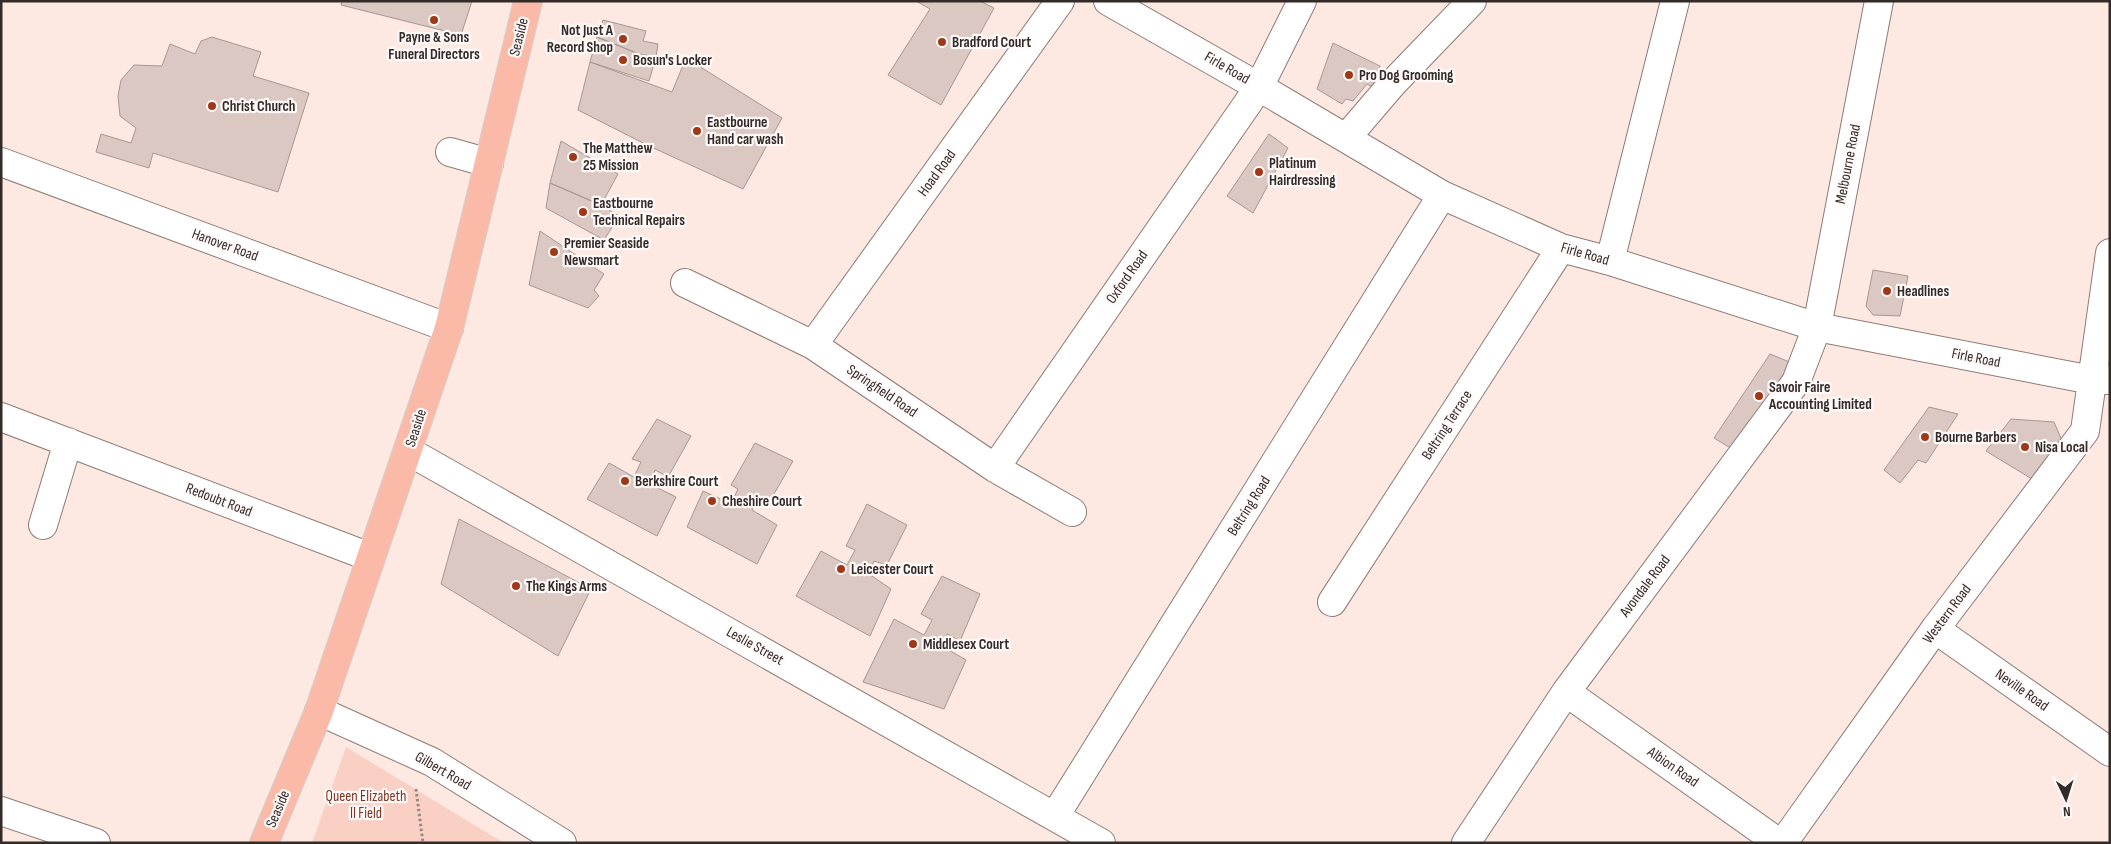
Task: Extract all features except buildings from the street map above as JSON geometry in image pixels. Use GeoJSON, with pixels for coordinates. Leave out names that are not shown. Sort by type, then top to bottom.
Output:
{"type":"FeatureCollection","features":[{"type":"Feature","properties":{"kind":"main road","name":"Seaside"},"geometry":{"type":"LineString","coordinates":[[264,843],[319,710],[449,328],[528,1]]}},
{"type":"Feature","properties":{"kind":"street","name":"Hoad Road"},"geometry":{"type":"LineString","coordinates":[[813,345],[1060,1]]}},
{"type":"Feature","properties":{"kind":"street","name":"Firle Road"},"geometry":{"type":"LineString","coordinates":[[1108,1],[1442,195],[1561,248],[1610,261],[1816,327],[2101,380]]}},
{"type":"Feature","properties":{"kind":"street","name":"Oxford Road"},"geometry":{"type":"LineString","coordinates":[[995,468],[1259,87],[1302,1]]}},
{"type":"Feature","properties":{"kind":"street"},"geometry":{"type":"LineString","coordinates":[[1346,138],[1394,82],[1472,1]]}},
{"type":"Feature","properties":{"kind":"street"},"geometry":{"type":"LineString","coordinates":[[1610,261],[1675,1]]}},
{"type":"Feature","properties":{"kind":"street","name":"Melbourne Road"},"geometry":{"type":"LineString","coordinates":[[1816,327],[1879,1]]}},
{"type":"Feature","properties":{"kind":"street"},"geometry":{"type":"LineString","coordinates":[[450,152],[489,163]]}},
{"type":"Feature","properties":{"kind":"street","name":"Hanover Road"},"geometry":{"type":"LineString","coordinates":[[1,162],[449,328]]}},
{"type":"Feature","properties":{"kind":"street","name":"Beltring Road"},"geometry":{"type":"LineString","coordinates":[[1055,816],[1442,195]]}},
{"type":"Feature","properties":{"kind":"street","name":"Beltring Terrace"},"geometry":{"type":"LineString","coordinates":[[1332,602],[1561,248]]}},
{"type":"Feature","properties":{"kind":"street","name":"Western Road"},"geometry":{"type":"LineString","coordinates":[[1783,843],[1935,629],[2085,431],[2101,380],[2110,253]]}},
{"type":"Feature","properties":{"kind":"street","name":"Springfield Road"},"geometry":{"type":"LineString","coordinates":[[685,283],[813,345],[995,468],[1072,512]]}},
{"type":"Feature","properties":{"kind":"street","name":"Avondale Road"},"geometry":{"type":"LineString","coordinates":[[1466,843],[1566,692],[1796,382],[1816,327]]}},
{"type":"Feature","properties":{"kind":"street","name":"Redoubt Road"},"geometry":{"type":"LineString","coordinates":[[1,417],[370,557]]}},
{"type":"Feature","properties":{"kind":"street"},"geometry":{"type":"LineString","coordinates":[[43,525],[68,442]]}},
{"type":"Feature","properties":{"kind":"street","name":"Leslie Street"},"geometry":{"type":"LineString","coordinates":[[408,450],[1101,843]]}},
{"type":"Feature","properties":{"kind":"street","name":"Neville Road"},"geometry":{"type":"LineString","coordinates":[[1935,629],[2110,752]]}},
{"type":"Feature","properties":{"kind":"street","name":"Albion Road"},"geometry":{"type":"LineString","coordinates":[[1566,692],[1779,843]]}},
{"type":"Feature","properties":{"kind":"street","name":"Gilbert Road"},"geometry":{"type":"LineString","coordinates":[[319,710],[432,762],[562,843]]}},
{"type":"Feature","properties":{"kind":"street"},"geometry":{"type":"LineString","coordinates":[[1,811],[96,843]]}},
{"type":"Feature","properties":{"kind":"path"},"geometry":{"type":"LineString","coordinates":[[423,843],[415,780],[432,762]]}},
{"type":"Feature","properties":{"kind":"green space","name":"Queen Elizabeth II Field"},"geometry":{"type":"Polygon","coordinates":[[[346,747],[504,843],[312,843],[346,747]]]}},
{"type":"Feature","properties":{"kind":"place","name":"Payne & Sons Funeral Directors"},"geometry":{"type":"Point","coordinates":[434,20]}},
{"type":"Feature","properties":{"kind":"place","name":"Not Just A Record Shop"},"geometry":{"type":"Point","coordinates":[623,39]}},
{"type":"Feature","properties":{"kind":"place","name":"Bradford Court"},"geometry":{"type":"Point","coordinates":[942,42]}},
{"type":"Feature","properties":{"kind":"place","name":"Bosun's Locker"},"geometry":{"type":"Point","coordinates":[623,60]}},
{"type":"Feature","properties":{"kind":"place","name":"Pro Dog Grooming"},"geometry":{"type":"Point","coordinates":[1349,75]}},
{"type":"Feature","properties":{"kind":"place","name":"Christ Church"},"geometry":{"type":"Point","coordinates":[212,106]}},
{"type":"Feature","properties":{"kind":"place","name":"Eastbourne Hand car wash"},"geometry":{"type":"Point","coordinates":[697,131]}},
{"type":"Feature","properties":{"kind":"place","name":"The Matthew 25 Mission"},"geometry":{"type":"Point","coordinates":[573,157]}},
{"type":"Feature","properties":{"kind":"place","name":"Platinum Hairdressing"},"geometry":{"type":"Point","coordinates":[1259,172]}},
{"type":"Feature","properties":{"kind":"place","name":"Eastbourne Technical Repairs"},"geometry":{"type":"Point","coordinates":[583,212]}},
{"type":"Feature","properties":{"kind":"place","name":"Premier Seaside Newsmart"},"geometry":{"type":"Point","coordinates":[554,252]}},
{"type":"Feature","properties":{"kind":"place","name":"Headlines"},"geometry":{"type":"Point","coordinates":[1887,291]}},
{"type":"Feature","properties":{"kind":"place","name":"Savoir Faire Accounting Limited"},"geometry":{"type":"Point","coordinates":[1759,396]}},
{"type":"Feature","properties":{"kind":"place","name":"Bourne Barbers"},"geometry":{"type":"Point","coordinates":[1925,437]}},
{"type":"Feature","properties":{"kind":"place","name":"Nisa Local"},"geometry":{"type":"Point","coordinates":[2025,447]}},
{"type":"Feature","properties":{"kind":"place","name":"Berkshire Court"},"geometry":{"type":"Point","coordinates":[625,481]}},
{"type":"Feature","properties":{"kind":"place","name":"Cheshire Court"},"geometry":{"type":"Point","coordinates":[712,501]}},
{"type":"Feature","properties":{"kind":"place","name":"Leicester Court"},"geometry":{"type":"Point","coordinates":[841,569]}},
{"type":"Feature","properties":{"kind":"place","name":"The Kings Arms"},"geometry":{"type":"Point","coordinates":[516,586]}},
{"type":"Feature","properties":{"kind":"place","name":"Middlesex Court"},"geometry":{"type":"Point","coordinates":[913,644]}}]}
